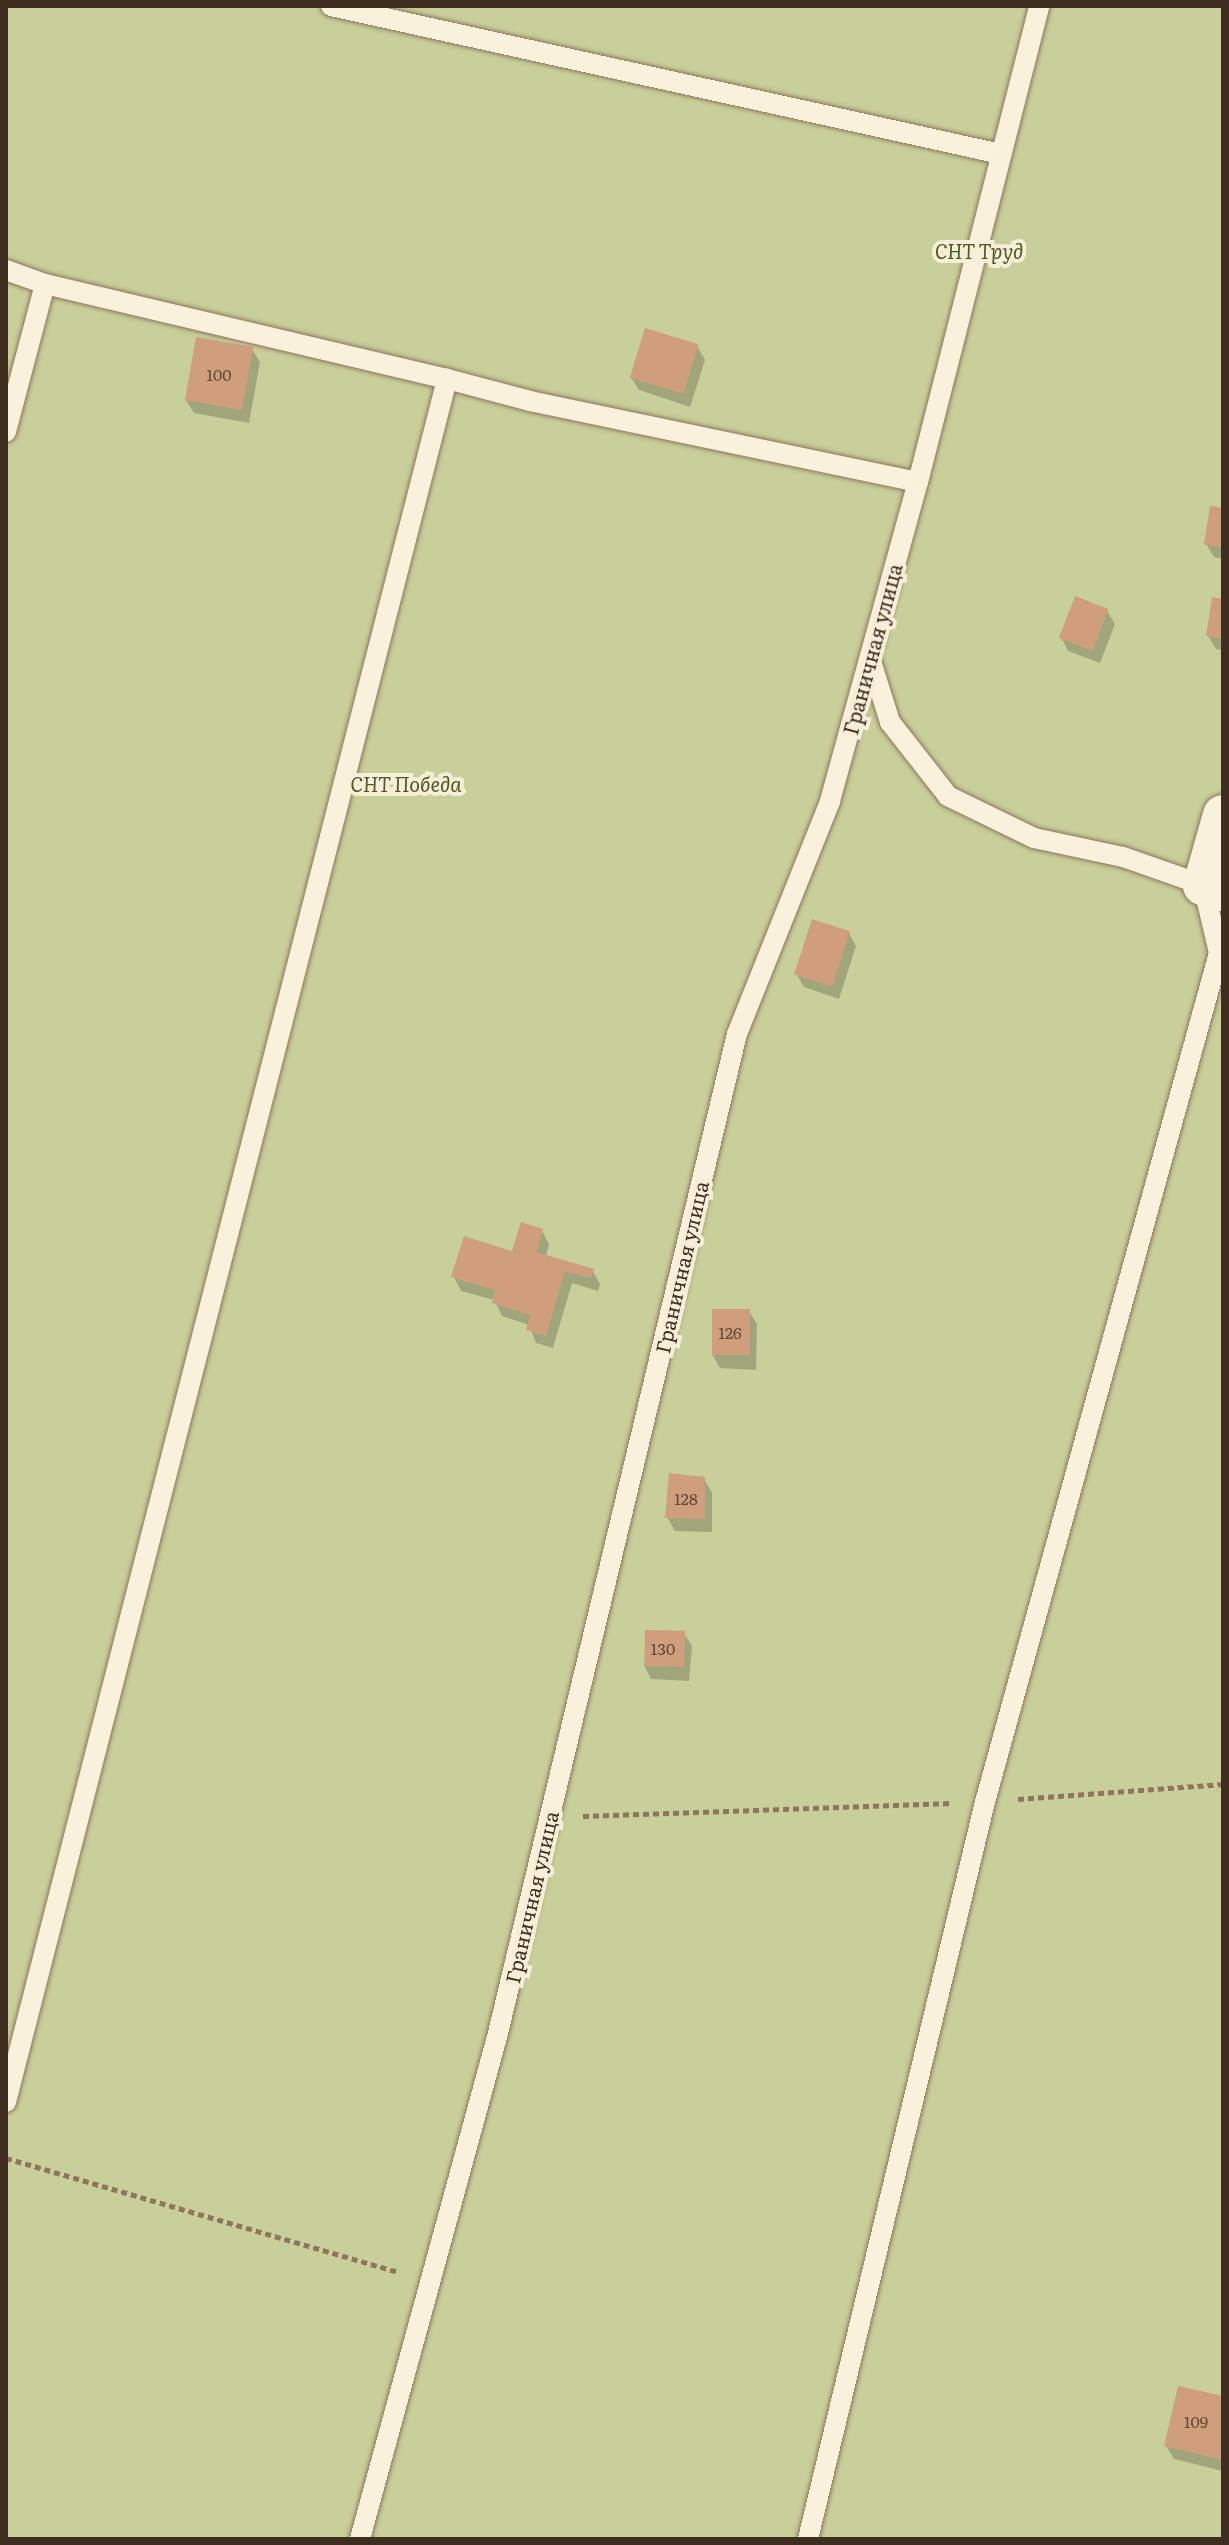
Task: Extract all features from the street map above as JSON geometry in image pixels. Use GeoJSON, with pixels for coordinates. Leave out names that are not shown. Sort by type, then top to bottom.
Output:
{"type":"FeatureCollection","features":[{"type":"Feature","properties":{"kind":"street"},"geometry":{"type":"LineString","coordinates":[[1213,888],[1223,815]]}},
{"type":"Feature","properties":{"kind":"lane"},"geometry":{"type":"LineString","coordinates":[[331,6],[1001,154]]}},
{"type":"Feature","properties":{"kind":"lane","name":"Граничная улица"},"geometry":{"type":"LineString","coordinates":[[360,2539],[431,2282],[550,1817],[737,1034],[830,801],[918,482],[1039,6]]}},
{"type":"Feature","properties":{"kind":"lane"},"geometry":{"type":"LineString","coordinates":[[6,270],[45,284],[447,379],[918,482]]}},
{"type":"Feature","properties":{"kind":"lane"},"geometry":{"type":"LineString","coordinates":[[6,432],[45,284]]}},
{"type":"Feature","properties":{"kind":"lane"},"geometry":{"type":"LineString","coordinates":[[6,2102],[447,379]]}},
{"type":"Feature","properties":{"kind":"lane"},"geometry":{"type":"LineString","coordinates":[[808,2539],[985,1802],[1219,953],[1213,888],[1123,857],[1034,838],[948,796],[890,722],[870,658]]}},
{"type":"Feature","properties":{"kind":"path"},"geometry":{"type":"LineString","coordinates":[[550,1817],[985,1802],[1223,1784]]}},
{"type":"Feature","properties":{"kind":"path"},"geometry":{"type":"LineString","coordinates":[[6,2158],[431,2282]]}},
{"type":"Feature","properties":{"kind":"green space"},"geometry":{"type":"Polygon","coordinates":[[[6,6],[1223,6],[1223,2539],[6,2539],[6,6]]]}},
{"type":"Feature","properties":{"kind":"building"},"geometry":{"type":"Polygon","coordinates":[[[645,328],[699,344],[683,394],[630,378],[645,328]]]}},
{"type":"Feature","properties":{"kind":"building"},"geometry":{"type":"Polygon","coordinates":[[[196,337],[253,347],[242,410],[185,400],[196,337]]]}},
{"type":"Feature","properties":{"kind":"building"},"geometry":{"type":"Polygon","coordinates":[[[1210,506],[1223,508],[1223,547],[1204,544],[1210,506]]]}},
{"type":"Feature","properties":{"kind":"building"},"geometry":{"type":"Polygon","coordinates":[[[1075,596],[1109,609],[1092,651],[1059,638],[1075,596]]]}},
{"type":"Feature","properties":{"kind":"building"},"geometry":{"type":"Polygon","coordinates":[[[1212,597],[1223,599],[1223,639],[1206,636],[1212,597]]]}},
{"type":"Feature","properties":{"kind":"building"},"geometry":{"type":"Polygon","coordinates":[[[812,919],[850,931],[832,987],[794,974],[812,919]]]}},
{"type":"Feature","properties":{"kind":"building"},"geometry":{"type":"Polygon","coordinates":[[[521,1222],[543,1229],[536,1252],[594,1269],[591,1278],[565,1271],[546,1336],[526,1330],[530,1315],[492,1303],[495,1290],[451,1277],[464,1236],[512,1251],[521,1222]]]}},
{"type":"Feature","properties":{"kind":"building"},"geometry":{"type":"Polygon","coordinates":[[[712,1309],[750,1309],[750,1355],[712,1355],[712,1309]]]}},
{"type":"Feature","properties":{"kind":"building"},"geometry":{"type":"Polygon","coordinates":[[[669,1473],[705,1477],[705,1519],[665,1518],[669,1473]]]}},
{"type":"Feature","properties":{"kind":"building"},"geometry":{"type":"Polygon","coordinates":[[[645,1630],[685,1631],[684,1667],[644,1666],[645,1630]]]}},
{"type":"Feature","properties":{"kind":"building"},"geometry":{"type":"Polygon","coordinates":[[[1178,2386],[1223,2396],[1223,2460],[1164,2446],[1178,2386]]]}},
{"type":"Feature","properties":{"kind":"park label","name":"СНТ Труд"},"geometry":{"type":"Point","coordinates":[979,250]}},
{"type":"Feature","properties":{"kind":"park label","name":"СНТ Победа"},"geometry":{"type":"Point","coordinates":[406,783]}}]}
